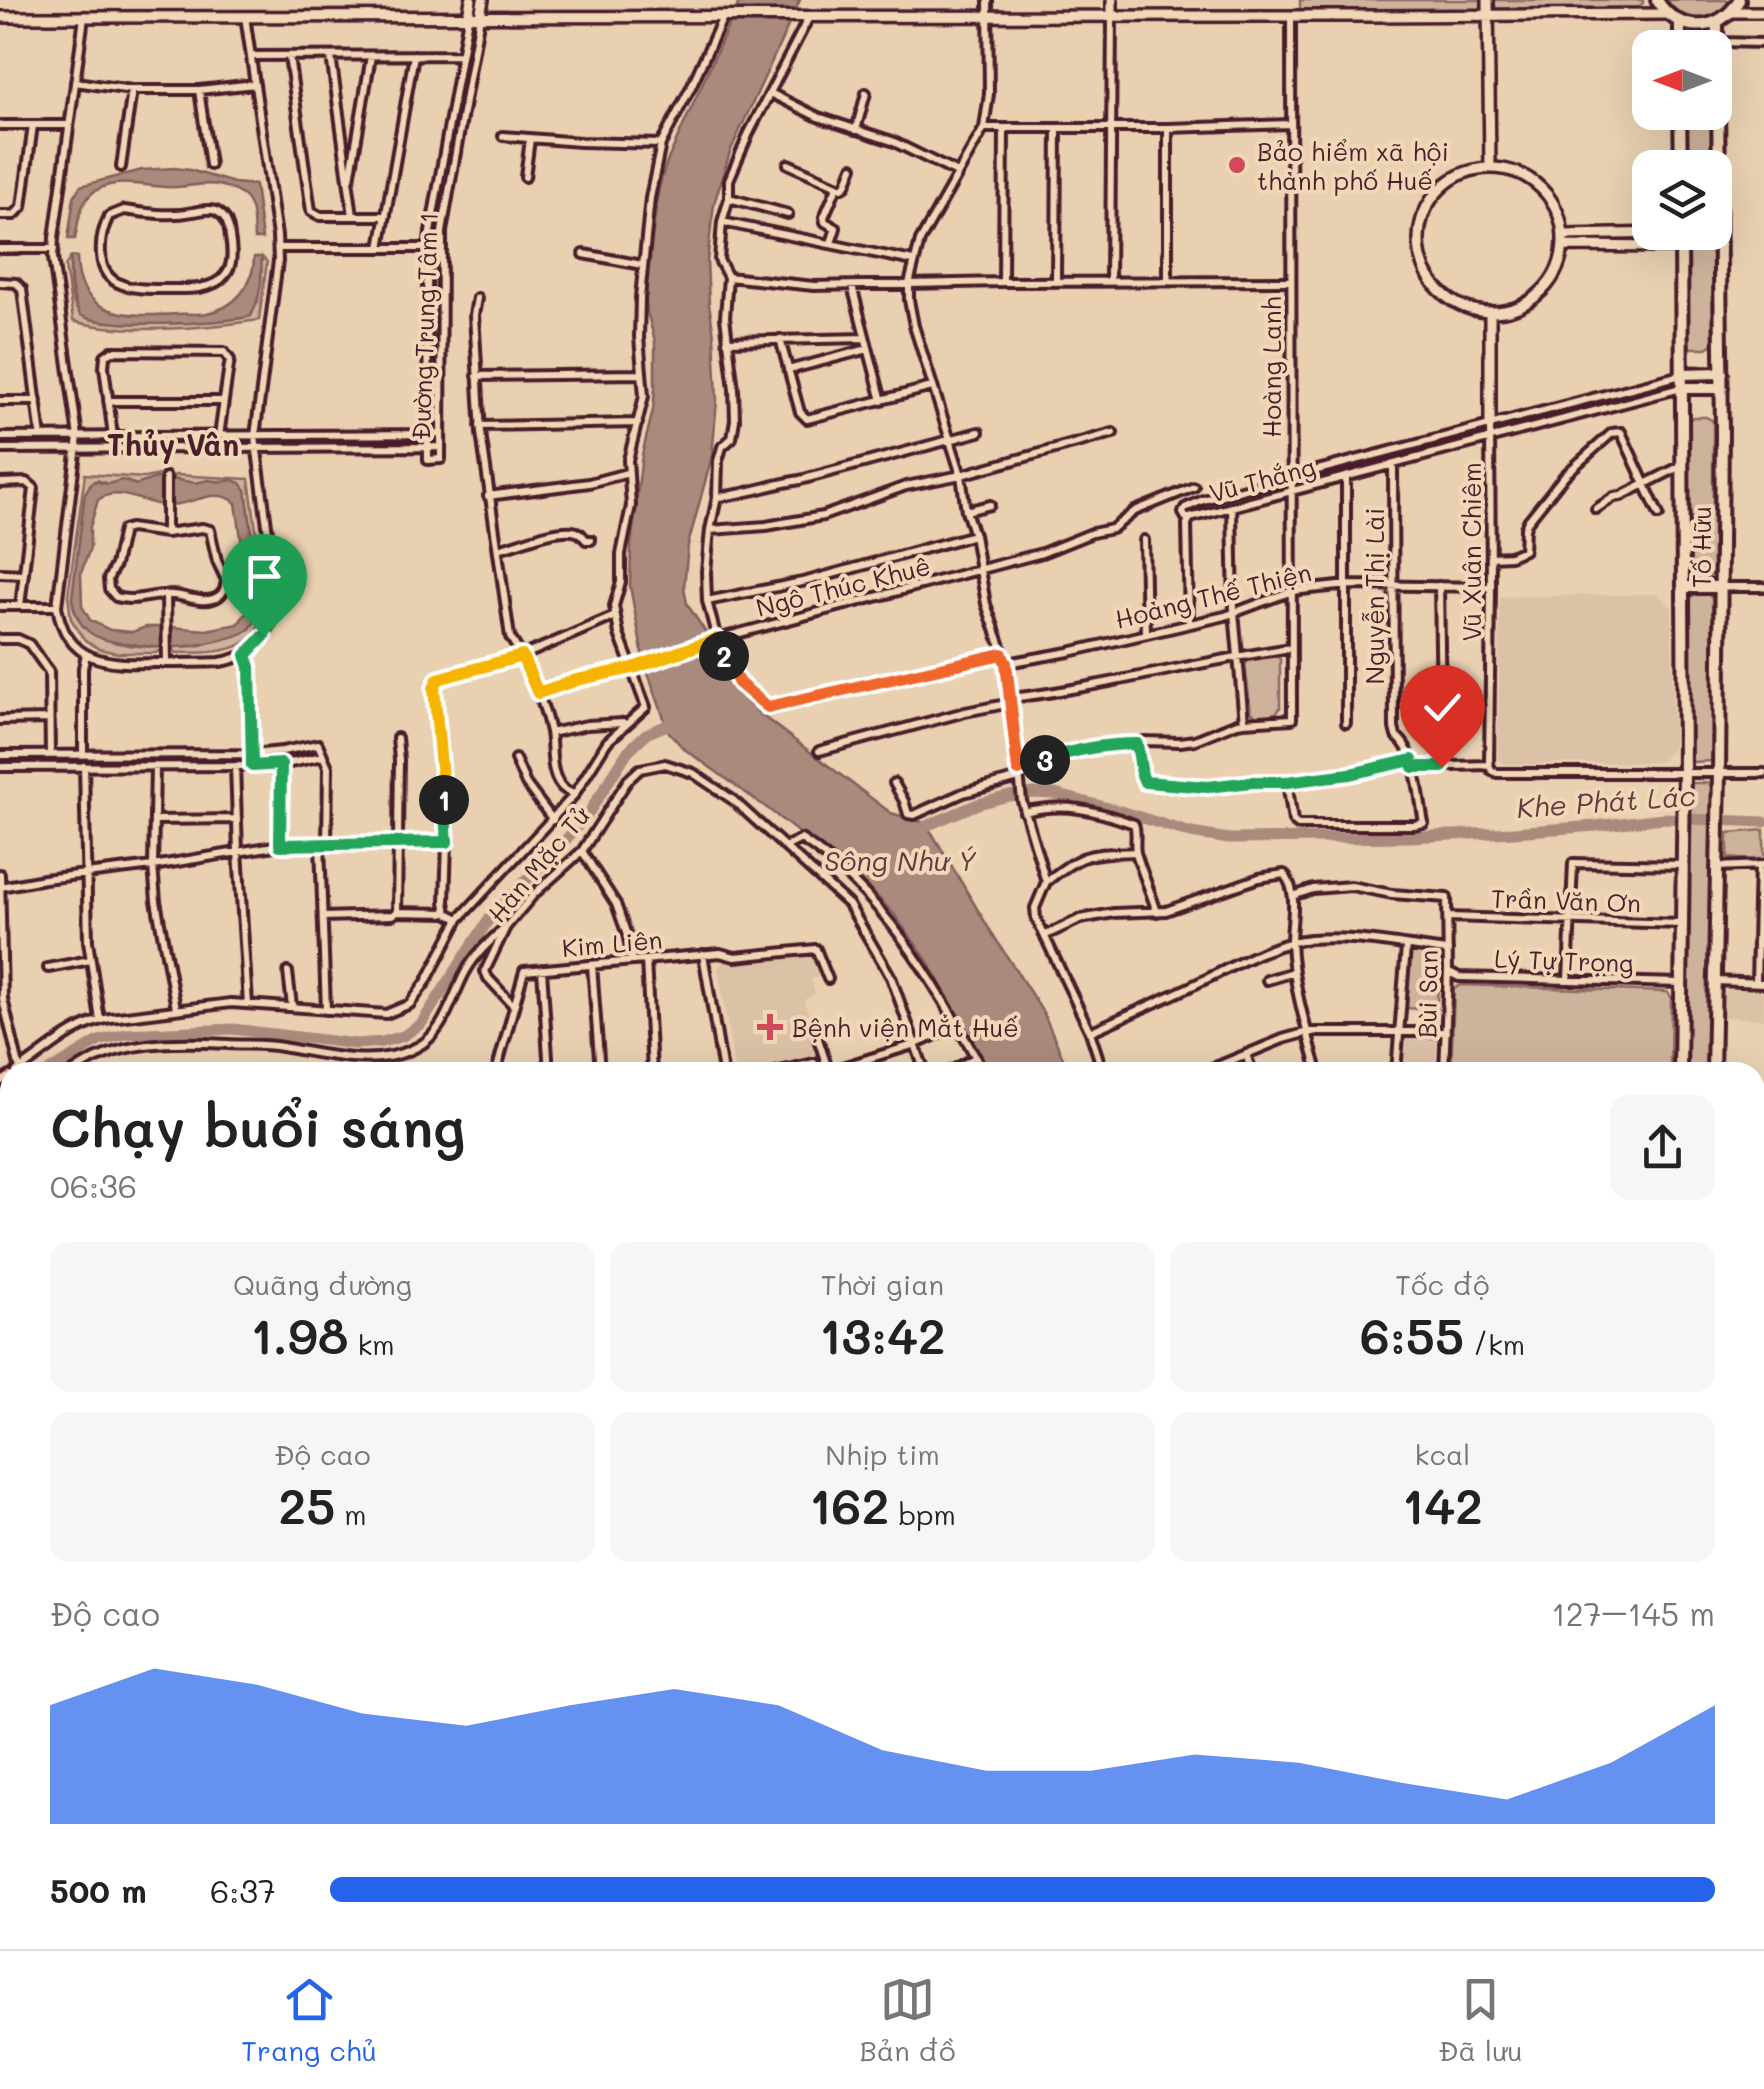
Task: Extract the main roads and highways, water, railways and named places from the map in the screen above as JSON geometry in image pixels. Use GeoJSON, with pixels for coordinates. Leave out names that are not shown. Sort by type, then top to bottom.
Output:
{"type":"FeatureCollection","features":[{"type":"Feature","properties":{"kind":"main road"},"geometry":{"type":"LineString","coordinates":[[1658,0],[1667,14],[1694,26],[1717,22],[1732,12],[1739,0]]}},
{"type":"Feature","properties":{"kind":"main road"},"geometry":{"type":"LineString","coordinates":[[1680,22],[1680,30]]}},
{"type":"Feature","properties":{"kind":"main road","name":"Tố Hữu"},"geometry":{"type":"LineString","coordinates":[[1717,22],[1719,150]]}},
{"type":"Feature","properties":{"kind":"main road","name":"Tố Hữu"},"geometry":{"type":"LineString","coordinates":[[1680,1062],[1684,825],[1681,250]]}},
{"type":"Feature","properties":{"kind":"main road","name":"Tố Hữu"},"geometry":{"type":"LineString","coordinates":[[1713,1062],[1721,587],[1720,250]]}},
{"type":"Feature","properties":{"kind":"main road"},"geometry":{"type":"LineString","coordinates":[[1682,374],[1722,374]]}},
{"type":"Feature","properties":{"kind":"main road"},"geometry":{"type":"LineString","coordinates":[[1682,388],[1722,388]]}},
{"type":"Feature","properties":{"kind":"main road"},"geometry":{"type":"LineString","coordinates":[[1684,587],[1721,587]]}},
{"type":"Feature","properties":{"kind":"water","name":"Sông Như Ý"},"geometry":{"type":"Polygon","coordinates":[[[740,0],[800,0],[730,152],[714,204],[707,261],[717,400],[712,456],[688,545],[684,587],[687,604],[716,648],[731,686],[760,714],[891,813],[922,822],[932,833],[1044,1014],[1065,1062],[983,1062],[927,960],[894,914],[869,888],[683,748],[669,732],[644,662],[630,586],[642,455],[655,389],[655,341],[646,308],[647,271],[666,164],[740,0]]]}},
{"type":"Feature","properties":{"kind":"water"},"geometry":{"type":"Polygon","coordinates":[[[174,168],[255,185],[262,239],[254,239],[249,204],[231,189],[212,184],[126,184],[107,186],[90,195],[81,210],[75,239],[68,239],[74,197],[80,186],[142,170],[174,168]]]}},
{"type":"Feature","properties":{"kind":"water"},"geometry":{"type":"Polygon","coordinates":[[[71,257],[77,257],[79,277],[96,303],[109,310],[141,315],[217,310],[247,286],[254,257],[261,257],[262,272],[251,316],[164,324],[113,322],[80,315],[71,287],[71,257]]]}},
{"type":"Feature","properties":{"kind":"water"},"geometry":{"type":"Polygon","coordinates":[[[162,478],[162,505],[113,494],[98,500],[90,527],[90,548],[81,573],[82,606],[90,620],[110,630],[132,632],[162,627],[162,647],[103,639],[82,625],[72,599],[85,493],[94,481],[108,484],[122,480],[136,485],[162,478]]]}},
{"type":"Feature","properties":{"kind":"water"},"geometry":{"type":"Polygon","coordinates":[[[171,479],[195,483],[233,480],[246,490],[261,605],[252,626],[242,634],[172,647],[172,627],[206,630],[238,624],[251,606],[253,572],[242,545],[236,503],[213,496],[171,505],[171,479]]]}},
{"type":"Feature","properties":{"kind":"waterway","name":"Sông Như Ý"},"geometry":{"type":"LineString","coordinates":[[64,1062],[99,1041],[126,1034],[233,1029],[356,1044],[403,1036],[421,1024],[491,916],[588,814],[628,751],[646,734],[683,724]]}},
{"type":"Feature","properties":{"kind":"waterway","name":"Khe Phát Lác"},"geometry":{"type":"LineString","coordinates":[[912,832],[978,804],[1034,793],[1055,794],[1191,833],[1229,839],[1514,832],[1663,818],[1764,822]]}},
{"type":"Feature","properties":{"kind":"place","name":"Bảo hiểm xã hội thành phố Huế"},"geometry":{"type":"Point","coordinates":[1237,165]}},
{"type":"Feature","properties":{"kind":"place","name":"Bệnh viện Mắt Huế"},"geometry":{"type":"Point","coordinates":[770,1027]}},
{"type":"Feature","properties":{"kind":"district","name":"Thủy Vân"},"geometry":{"type":"Point","coordinates":[173,444]}}]}
